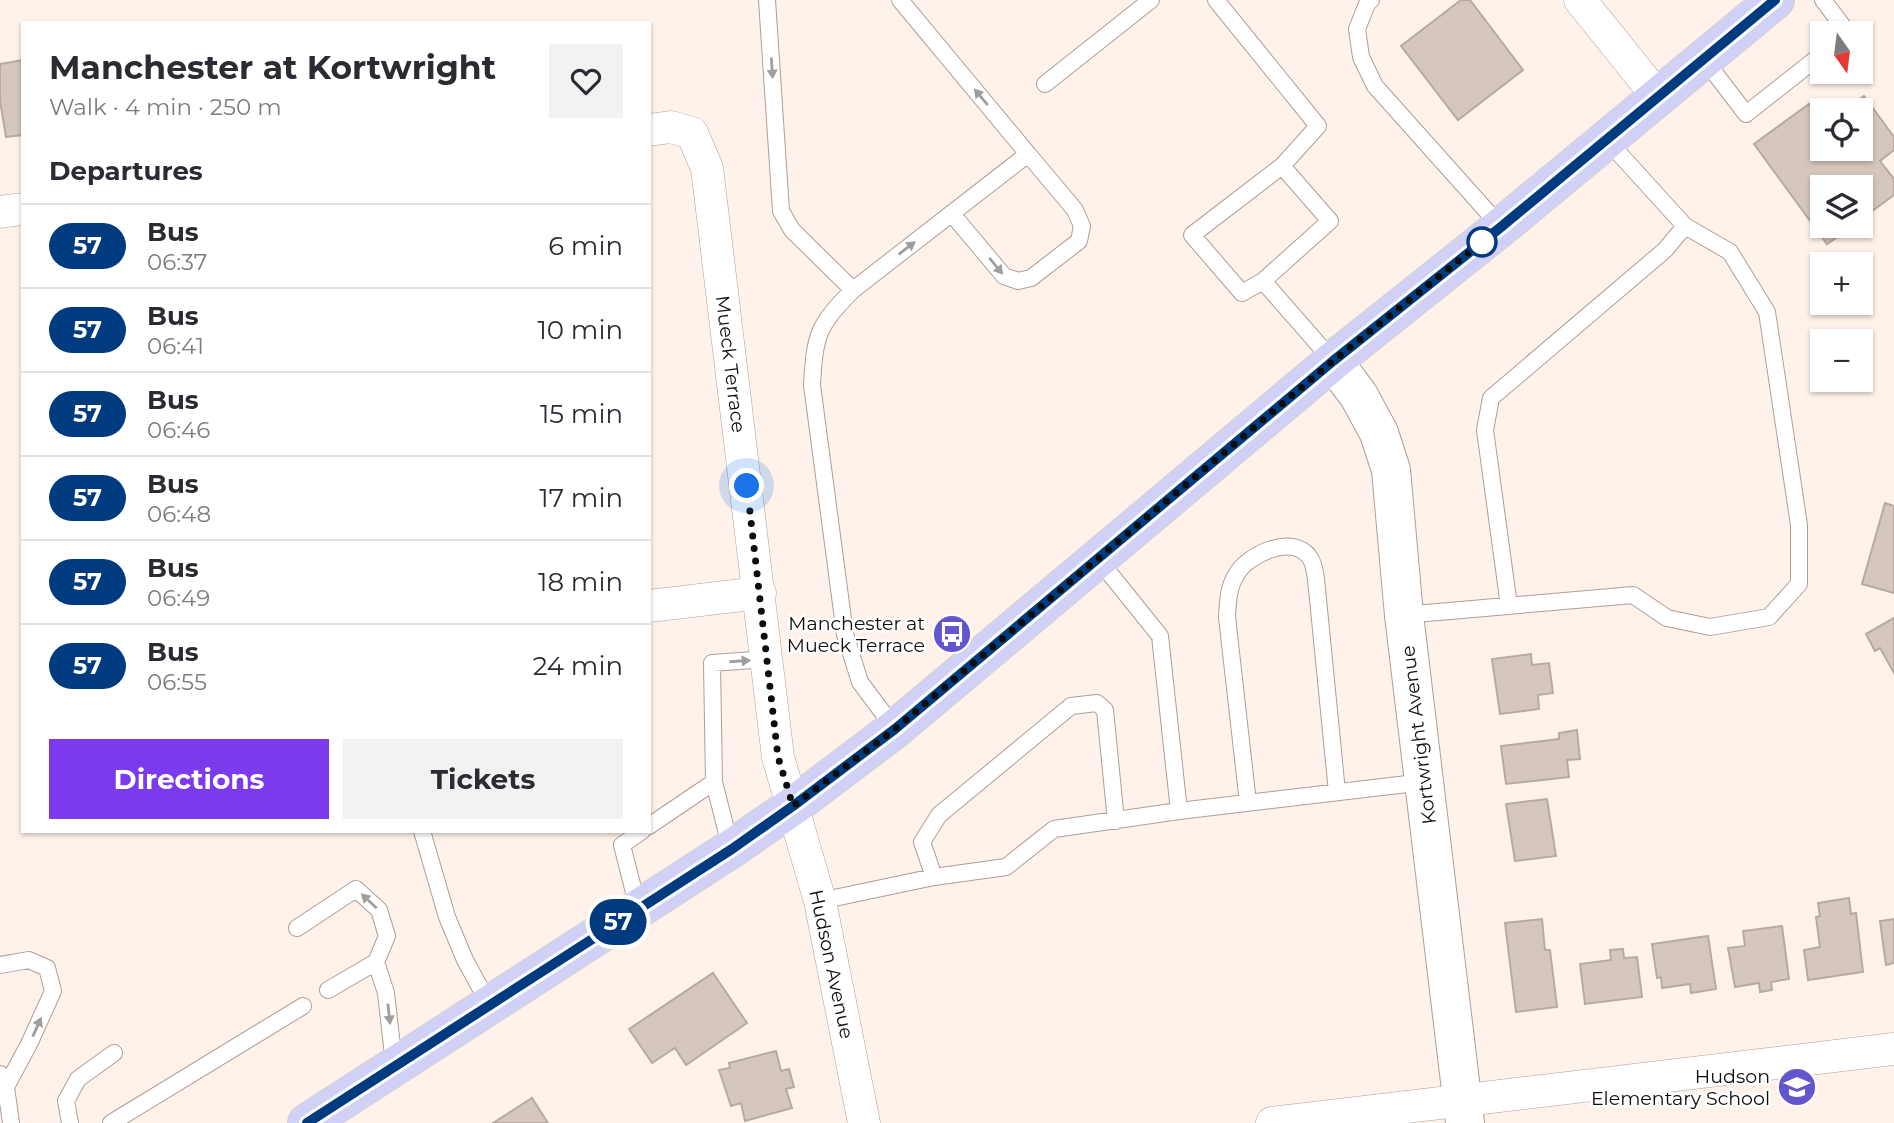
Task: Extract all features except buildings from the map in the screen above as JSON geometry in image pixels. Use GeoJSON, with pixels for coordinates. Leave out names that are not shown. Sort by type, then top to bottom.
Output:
{"type":"FeatureCollection","features":[{"type":"Feature","properties":{"kind":"main road"},"geometry":{"type":"LineString","coordinates":[[307,1123],[732,849],[895,729],[1333,361],[1501,227],[1774,0]]}},
{"type":"Feature","properties":{"kind":"street"},"geometry":{"type":"LineString","coordinates":[[1580,0],[1658,97]]}},
{"type":"Feature","properties":{"kind":"street","name":"Mueck Terrace"},"geometry":{"type":"LineString","coordinates":[[651,130],[671,127],[692,133],[706,168],[778,757],[793,806]]}},
{"type":"Feature","properties":{"kind":"street"},"geometry":{"type":"LineString","coordinates":[[0,212],[21,209]]}},
{"type":"Feature","properties":{"kind":"street","name":"Kortwright Avenue"},"geometry":{"type":"LineString","coordinates":[[1333,361],[1359,396],[1379,433],[1391,470],[1404,615],[1464,1112]]}},
{"type":"Feature","properties":{"kind":"street"},"geometry":{"type":"LineString","coordinates":[[651,606],[760,593]]}},
{"type":"Feature","properties":{"kind":"street","name":"Hudson Avenue"},"geometry":{"type":"LineString","coordinates":[[793,806],[820,901],[864,1123]]}},
{"type":"Feature","properties":{"kind":"street"},"geometry":{"type":"LineString","coordinates":[[1272,1123],[1464,1112],[1894,1049]]}},
{"type":"Feature","properties":{"kind":"lane"},"geometry":{"type":"LineString","coordinates":[[767,0],[781,211],[792,230],[853,290]]}},
{"type":"Feature","properties":{"kind":"lane"},"geometry":{"type":"LineString","coordinates":[[900,0],[1075,210],[1082,226],[1079,241],[1031,278],[1018,281],[1004,276],[952,214]]}},
{"type":"Feature","properties":{"kind":"lane"},"geometry":{"type":"LineString","coordinates":[[1045,84],[1151,0]]}},
{"type":"Feature","properties":{"kind":"lane"},"geometry":{"type":"LineString","coordinates":[[1216,0],[1318,126],[1282,166],[1192,235],[1242,293],[1263,281],[1330,221],[1282,166]]}},
{"type":"Feature","properties":{"kind":"lane"},"geometry":{"type":"LineString","coordinates":[[1371,0],[1357,29],[1361,57],[1375,86],[1501,227]]}},
{"type":"Feature","properties":{"kind":"lane"},"geometry":{"type":"LineString","coordinates":[[1823,0],[1839,21]]}},
{"type":"Feature","properties":{"kind":"lane"},"geometry":{"type":"LineString","coordinates":[[1703,59],[1746,114],[1810,63]]}},
{"type":"Feature","properties":{"kind":"lane"},"geometry":{"type":"LineString","coordinates":[[1404,615],[1633,595],[1667,618],[1710,627],[1769,617],[1799,584],[1798,525],[1767,312],[1730,252],[1685,226],[1606,139]]}},
{"type":"Feature","properties":{"kind":"lane"},"geometry":{"type":"LineString","coordinates":[[895,729],[860,682],[845,634],[812,386],[814,344],[829,314],[853,290],[1028,154]]}},
{"type":"Feature","properties":{"kind":"lane"},"geometry":{"type":"LineString","coordinates":[[1509,606],[1485,430],[1492,398],[1665,250],[1685,226]]}},
{"type":"Feature","properties":{"kind":"lane"},"geometry":{"type":"LineString","coordinates":[[1263,281],[1333,361]]}},
{"type":"Feature","properties":{"kind":"lane"},"geometry":{"type":"LineString","coordinates":[[1248,803],[1227,617],[1229,590],[1237,572],[1260,554],[1281,546],[1296,546],[1311,558],[1316,579],[1337,792]]}},
{"type":"Feature","properties":{"kind":"lane"},"geometry":{"type":"LineString","coordinates":[[1098,559],[1160,636],[1180,811]]}},
{"type":"Feature","properties":{"kind":"lane"},"geometry":{"type":"LineString","coordinates":[[732,849],[714,782],[712,663],[767,659]]}},
{"type":"Feature","properties":{"kind":"lane"},"geometry":{"type":"LineString","coordinates":[[934,877],[922,842],[939,815],[1071,706],[1097,703],[1105,710],[1116,821]]}},
{"type":"Feature","properties":{"kind":"lane"},"geometry":{"type":"LineString","coordinates":[[651,825],[714,782]]}},
{"type":"Feature","properties":{"kind":"lane"},"geometry":{"type":"LineString","coordinates":[[820,901],[934,877],[1006,867],[1054,829],[1424,782]]}},
{"type":"Feature","properties":{"kind":"lane"},"geometry":{"type":"LineString","coordinates":[[423,833],[447,918],[465,960],[490,1005]]}},
{"type":"Feature","properties":{"kind":"lane"},"geometry":{"type":"LineString","coordinates":[[638,909],[622,845],[639,833]]}},
{"type":"Feature","properties":{"kind":"lane"},"geometry":{"type":"LineString","coordinates":[[298,928],[356,889],[379,911],[387,936],[376,962],[328,990]]}},
{"type":"Feature","properties":{"kind":"lane"},"geometry":{"type":"LineString","coordinates":[[0,965],[29,960],[47,968],[53,991],[30,1042],[3,1081],[11,1123]]}},
{"type":"Feature","properties":{"kind":"lane"},"geometry":{"type":"LineString","coordinates":[[376,962],[386,993],[395,1067]]}},
{"type":"Feature","properties":{"kind":"lane"},"geometry":{"type":"LineString","coordinates":[[111,1123],[303,1006]]}},
{"type":"Feature","properties":{"kind":"lane"},"geometry":{"type":"LineString","coordinates":[[70,1123],[66,1101],[78,1079],[114,1053]]}},
{"type":"Feature","properties":{"kind":"bus line","name":"57"},"geometry":{"type":"LineString","coordinates":[[307,1123],[732,849],[895,729],[1333,361],[1501,227],[1775,0]]}},
{"type":"Feature","properties":{"kind":"place","name":"Manchester at Mueck Terrace"},"geometry":{"type":"Point","coordinates":[952,634]}},
{"type":"Feature","properties":{"kind":"place","name":"Hudson Elementary School"},"geometry":{"type":"Point","coordinates":[1797,1087]}},
{"type":"Feature","properties":{"kind":"route"},"geometry":{"type":"LineString","coordinates":[[747,486],[778,757],[793,806],[895,729],[1333,361],[1482,242]]}}]}
